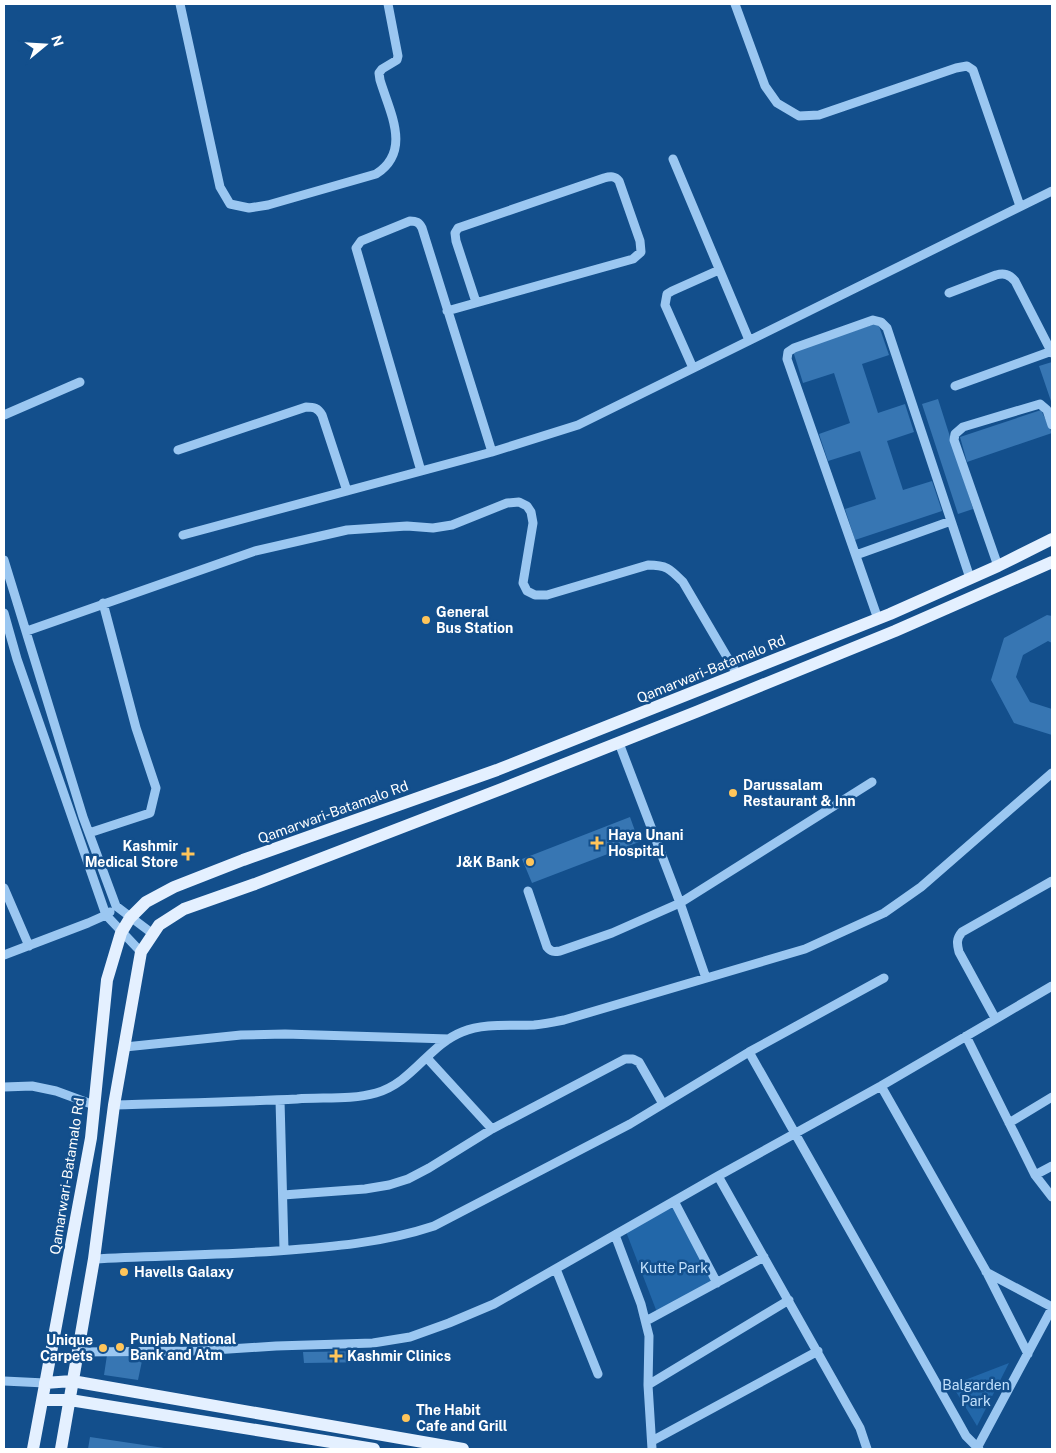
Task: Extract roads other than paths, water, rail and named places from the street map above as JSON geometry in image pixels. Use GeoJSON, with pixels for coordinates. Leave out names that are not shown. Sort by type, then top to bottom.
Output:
{"type":"FeatureCollection","features":[{"type":"Feature","properties":{"kind":"main road","name":"Qamarwari-Batamalo Rd"},"geometry":{"type":"LineString","coordinates":[[33,1449],[90,1146],[107,980],[121,933],[130,918],[146,902],[174,887],[242,860],[497,770],[878,618],[998,566],[1052,539]]}},
{"type":"Feature","properties":{"kind":"main road"},"geometry":{"type":"LineString","coordinates":[[61,1449],[94,1259],[114,1105],[141,952],[159,925],[184,909],[255,884],[619,742],[895,631],[1052,562]]}},
{"type":"Feature","properties":{"kind":"main road"},"geometry":{"type":"LineString","coordinates":[[45,1383],[72,1381],[463,1449]]}},
{"type":"Feature","properties":{"kind":"main road"},"geometry":{"type":"LineString","coordinates":[[43,1400],[70,1400],[374,1449]]}},
{"type":"Feature","properties":{"kind":"street"},"geometry":{"type":"LineString","coordinates":[[180,4],[220,188],[230,204],[249,208],[268,205],[376,174],[386,168],[394,156],[397,144],[379,73],[397,60],[398,56],[388,4]]}},
{"type":"Feature","properties":{"kind":"street"},"geometry":{"type":"LineString","coordinates":[[735,4],[765,86],[777,103],[799,116],[819,115],[956,68],[967,66],[973,70],[1020,206]]}},
{"type":"Feature","properties":{"kind":"street"},"geometry":{"type":"LineString","coordinates":[[673,159],[749,340]]}},
{"type":"Feature","properties":{"kind":"street"},"geometry":{"type":"LineString","coordinates":[[447,311],[633,259],[637,256],[641,252],[640,241],[620,181],[610,176],[458,228],[455,233],[456,240],[476,302]]}},
{"type":"Feature","properties":{"kind":"street"},"geometry":{"type":"LineString","coordinates":[[183,535],[492,452],[578,425],[1052,191]]}},
{"type":"Feature","properties":{"kind":"street"},"geometry":{"type":"LineString","coordinates":[[421,471],[356,248],[361,241],[410,222],[415,221],[420,224],[492,452]]}},
{"type":"Feature","properties":{"kind":"street"},"geometry":{"type":"LineString","coordinates":[[693,368],[665,306],[665,299],[672,291],[719,270]]}},
{"type":"Feature","properties":{"kind":"street"},"geometry":{"type":"LineString","coordinates":[[949,293],[996,275],[1010,275],[1015,280],[1052,352],[955,386]]}},
{"type":"Feature","properties":{"kind":"street"},"geometry":{"type":"LineString","coordinates":[[878,618],[787,359],[788,352],[794,348],[873,320],[881,322],[887,328],[970,578]]}},
{"type":"Feature","properties":{"kind":"street"},"geometry":{"type":"LineString","coordinates":[[4,415],[80,382]]}},
{"type":"Feature","properties":{"kind":"street"},"geometry":{"type":"LineString","coordinates":[[998,566],[954,440],[955,434],[963,428],[1040,404],[1047,410],[1052,425]]}},
{"type":"Feature","properties":{"kind":"street"},"geometry":{"type":"LineString","coordinates":[[178,450],[306,407],[313,407],[319,409],[322,415],[347,491]]}},
{"type":"Feature","properties":{"kind":"street"},"geometry":{"type":"LineString","coordinates":[[27,631],[255,551],[347,530],[407,526],[433,528],[452,525],[518,502],[527,506],[532,512],[533,523],[523,583],[527,591],[535,595],[547,595],[648,565],[663,565],[683,582],[737,674]]}},
{"type":"Feature","properties":{"kind":"street"},"geometry":{"type":"LineString","coordinates":[[856,555],[951,521]]}},
{"type":"Feature","properties":{"kind":"street"},"geometry":{"type":"LineString","coordinates":[[4,560],[89,833],[116,906],[153,934]]}},
{"type":"Feature","properties":{"kind":"street"},"geometry":{"type":"LineString","coordinates":[[89,833],[150,813],[156,788],[136,728],[103,603]]}},
{"type":"Feature","properties":{"kind":"street"},"geometry":{"type":"LineString","coordinates":[[4,613],[17,659],[106,915],[141,952]]}},
{"type":"Feature","properties":{"kind":"street"},"geometry":{"type":"LineString","coordinates":[[619,742],[680,902],[706,978]]}},
{"type":"Feature","properties":{"kind":"street"},"geometry":{"type":"LineString","coordinates":[[114,1105],[280,1100],[358,1096],[374,1093],[390,1088],[405,1078],[449,1039],[463,1032],[479,1028],[537,1025],[564,1020],[805,949],[884,913],[921,887],[1052,773]]}},
{"type":"Feature","properties":{"kind":"street"},"geometry":{"type":"LineString","coordinates":[[528,891],[547,947],[554,952],[560,952],[612,933],[680,902],[872,782]]}},
{"type":"Feature","properties":{"kind":"street"},"geometry":{"type":"LineString","coordinates":[[995,1018],[959,952],[958,937],[962,932],[1052,881]]}},
{"type":"Feature","properties":{"kind":"street"},"geometry":{"type":"LineString","coordinates":[[4,888],[29,946]]}},
{"type":"Feature","properties":{"kind":"street"},"geometry":{"type":"LineString","coordinates":[[4,955],[106,915],[116,906]]}},
{"type":"Feature","properties":{"kind":"street"},"geometry":{"type":"LineString","coordinates":[[94,1259],[324,1248],[383,1240],[411,1234],[434,1226],[630,1124],[749,1052],[884,978]]}},
{"type":"Feature","properties":{"kind":"street"},"geometry":{"type":"LineString","coordinates":[[79,1352],[198,1351],[373,1343],[410,1337],[449,1323],[494,1304],[718,1176],[882,1086],[1052,986]]}},
{"type":"Feature","properties":{"kind":"street"},"geometry":{"type":"LineString","coordinates":[[125,1049],[241,1035],[276,1034],[449,1039]]}},
{"type":"Feature","properties":{"kind":"street"},"geometry":{"type":"LineString","coordinates":[[966,1036],[1035,1175],[1052,1197]]}},
{"type":"Feature","properties":{"kind":"street"},"geometry":{"type":"LineString","coordinates":[[749,1052],[966,1436],[978,1449],[1052,1308],[986,1271]]}},
{"type":"Feature","properties":{"kind":"street"},"geometry":{"type":"LineString","coordinates":[[427,1058],[492,1129]]}},
{"type":"Feature","properties":{"kind":"street"},"geometry":{"type":"LineString","coordinates":[[283,1195],[365,1189],[389,1185],[408,1179],[492,1129],[620,1060],[633,1059],[640,1062],[663,1104]]}},
{"type":"Feature","properties":{"kind":"street"},"geometry":{"type":"LineString","coordinates":[[4,1087],[32,1086],[56,1091],[94,1105]]}},
{"type":"Feature","properties":{"kind":"street"},"geometry":{"type":"LineString","coordinates":[[882,1086],[986,1271],[1028,1354]]}},
{"type":"Feature","properties":{"kind":"street"},"geometry":{"type":"LineString","coordinates":[[1009,1123],[1052,1097]]}},
{"type":"Feature","properties":{"kind":"street"},"geometry":{"type":"LineString","coordinates":[[280,1100],[284,1250]]}},
{"type":"Feature","properties":{"kind":"street"},"geometry":{"type":"LineString","coordinates":[[1035,1175],[1052,1166]]}},
{"type":"Feature","properties":{"kind":"street"},"geometry":{"type":"LineString","coordinates":[[718,1176],[818,1351],[860,1428],[867,1449]]}},
{"type":"Feature","properties":{"kind":"street"},"geometry":{"type":"LineString","coordinates":[[674,1201],[717,1283]]}},
{"type":"Feature","properties":{"kind":"street"},"geometry":{"type":"LineString","coordinates":[[615,1234],[646,1321],[650,1350],[648,1385],[652,1445],[818,1351]]}},
{"type":"Feature","properties":{"kind":"street"},"geometry":{"type":"LineString","coordinates":[[646,1321],[764,1257]]}},
{"type":"Feature","properties":{"kind":"street"},"geometry":{"type":"LineString","coordinates":[[556,1269],[598,1374]]}},
{"type":"Feature","properties":{"kind":"street"},"geometry":{"type":"LineString","coordinates":[[648,1385],[789,1300]]}},
{"type":"Feature","properties":{"kind":"street"},"geometry":{"type":"LineString","coordinates":[[4,1381],[45,1383]]}},
{"type":"Feature","properties":{"kind":"place","name":"General Bus Station"},"geometry":{"type":"Point","coordinates":[426,620]}},
{"type":"Feature","properties":{"kind":"place","name":"Darussalam Restaurant & Inn"},"geometry":{"type":"Point","coordinates":[733,793]}},
{"type":"Feature","properties":{"kind":"place","name":"Haya Unani Hospital"},"geometry":{"type":"Point","coordinates":[597,843]}},
{"type":"Feature","properties":{"kind":"place","name":"Kashmir Medical Store"},"geometry":{"type":"Point","coordinates":[188,854]}},
{"type":"Feature","properties":{"kind":"place","name":"J&K Bank"},"geometry":{"type":"Point","coordinates":[530,862]}},
{"type":"Feature","properties":{"kind":"place","name":"Havells Galaxy"},"geometry":{"type":"Point","coordinates":[124,1272]}},
{"type":"Feature","properties":{"kind":"place","name":"Punjab National Bank and Atm"},"geometry":{"type":"Point","coordinates":[120,1347]}},
{"type":"Feature","properties":{"kind":"place","name":"Unique Carpets"},"geometry":{"type":"Point","coordinates":[103,1348]}},
{"type":"Feature","properties":{"kind":"place","name":"Kashmir Clinics"},"geometry":{"type":"Point","coordinates":[336,1356]}},
{"type":"Feature","properties":{"kind":"place","name":"The Habit Cafe and Grill"},"geometry":{"type":"Point","coordinates":[406,1418]}},
{"type":"Feature","properties":{"kind":"park label","name":"Kutte Park"},"geometry":{"type":"Point","coordinates":[674,1268]}},
{"type":"Feature","properties":{"kind":"park label","name":"Balgarden Park"},"geometry":{"type":"Point","coordinates":[976,1394]}}]}
